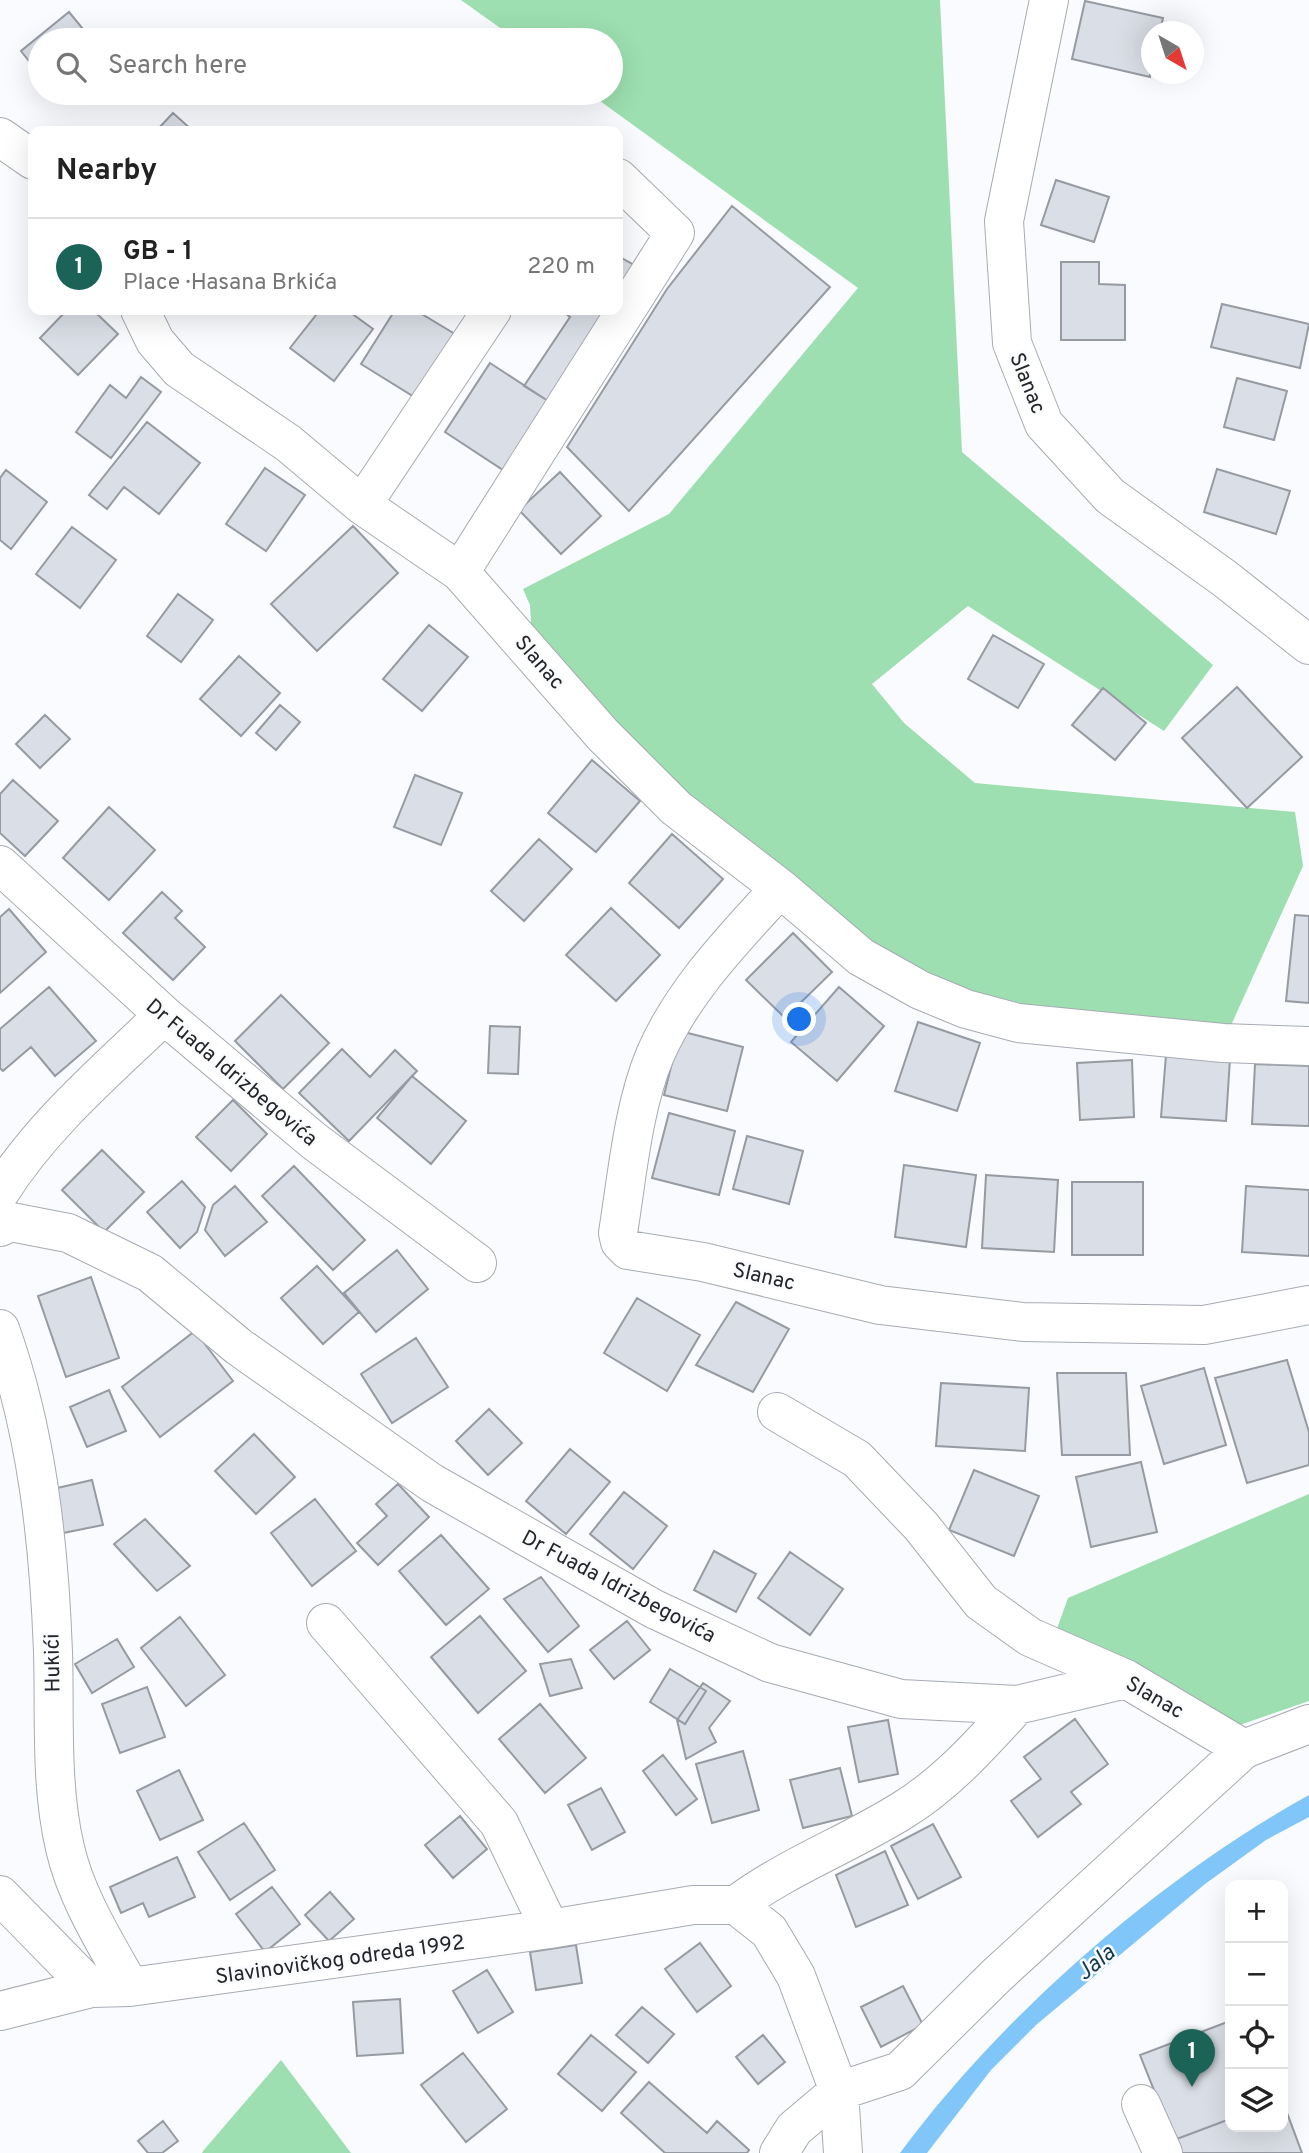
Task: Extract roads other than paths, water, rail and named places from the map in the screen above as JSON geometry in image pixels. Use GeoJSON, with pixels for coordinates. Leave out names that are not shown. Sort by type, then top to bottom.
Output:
{"type":"FeatureCollection","features":[{"type":"Feature","properties":{"kind":"street","name":"Slanac"},"geometry":{"type":"LineString","coordinates":[[1049,0],[1004,221],[1012,343],[1039,413],[1044,424],[1110,496],[1224,578],[1309,645]]}},
{"type":"Feature","properties":{"kind":"street"},"geometry":{"type":"LineString","coordinates":[[0,137],[28,157]]}},
{"type":"Feature","properties":{"kind":"street"},"geometry":{"type":"LineString","coordinates":[[460,572],[675,233],[623,183]]}},
{"type":"Feature","properties":{"kind":"street","name":"Slanac"},"geometry":{"type":"LineString","coordinates":[[142,315],[155,341],[178,369],[288,443],[362,505],[460,572],[612,744],[676,807],[780,888],[861,957],[920,990],[966,1009],[1018,1023],[1223,1043],[1309,1046]]}},
{"type":"Feature","properties":{"kind":"street"},"geometry":{"type":"LineString","coordinates":[[362,505],[489,315]]}},
{"type":"Feature","properties":{"kind":"street","name":"Dr Fuada Idrizbegovića"},"geometry":{"type":"LineString","coordinates":[[0,865],[164,1016],[314,1141],[477,1263]]}},
{"type":"Feature","properties":{"kind":"street","name":"Slanac"},"geometry":{"type":"LineString","coordinates":[[780,888],[706,971],[668,1028],[654,1057],[631,1145],[618,1233],[620,1241],[628,1250],[743,1271],[880,1305],[1023,1322],[1205,1325],[1309,1305]]}},
{"type":"Feature","properties":{"kind":"street"},"geometry":{"type":"LineString","coordinates":[[0,1192],[19,1162],[78,1097],[164,1016]]}},
{"type":"Feature","properties":{"kind":"street","name":"Dr Fuada Idrizbegovića"},"geometry":{"type":"LineString","coordinates":[[0,1227],[11,1222],[68,1233],[150,1273],[239,1346],[432,1483],[654,1609],[770,1663],[901,1699],[1017,1705],[1126,1679]]}},
{"type":"Feature","properties":{"kind":"street","name":"Hukići"},"geometry":{"type":"LineString","coordinates":[[0,1329],[13,1364],[32,1447],[47,1541],[53,1654],[53,1749],[65,1849],[93,1920],[130,1987]]}},
{"type":"Feature","properties":{"kind":"street","name":"Slanac"},"geometry":{"type":"LineString","coordinates":[[777,1412],[857,1460],[921,1526],[981,1602],[1030,1637],[1126,1679],[1244,1749]]}},
{"type":"Feature","properties":{"kind":"street"},"geometry":{"type":"LineString","coordinates":[[326,1623],[499,1823],[550,1929]]}},
{"type":"Feature","properties":{"kind":"street"},"geometry":{"type":"LineString","coordinates":[[843,2153],[839,2091],[796,1976],[769,1931],[736,1905],[768,1881],[905,1810],[964,1763],[1017,1705]]}},
{"type":"Feature","properties":{"kind":"street"},"geometry":{"type":"LineString","coordinates":[[779,2153],[794,2130],[839,2091],[900,2071],[1007,1966],[1244,1749],[1309,1724]]}},
{"type":"Feature","properties":{"kind":"street"},"geometry":{"type":"LineString","coordinates":[[0,1895],[91,1988]]}},
{"type":"Feature","properties":{"kind":"street","name":"Slavinovičkog odreda 1992"},"geometry":{"type":"LineString","coordinates":[[0,2011],[91,1988],[130,1987],[550,1929],[693,1905],[736,1905]]}},
{"type":"Feature","properties":{"kind":"street"},"geometry":{"type":"LineString","coordinates":[[1141,2104],[1163,2153]]}},
{"type":"Feature","properties":{"kind":"water","name":"Jala"},"geometry":{"type":"Polygon","coordinates":[[[1309,1795],[1309,1817],[1266,1840],[1205,1884],[1036,2025],[991,2070],[927,2153],[900,2153],[941,2101],[986,2051],[1086,1953],[1196,1867],[1309,1795]]]}},
{"type":"Feature","properties":{"kind":"place","name":"GB - 1"},"geometry":{"type":"Point","coordinates":[1192,2087]}}]}
